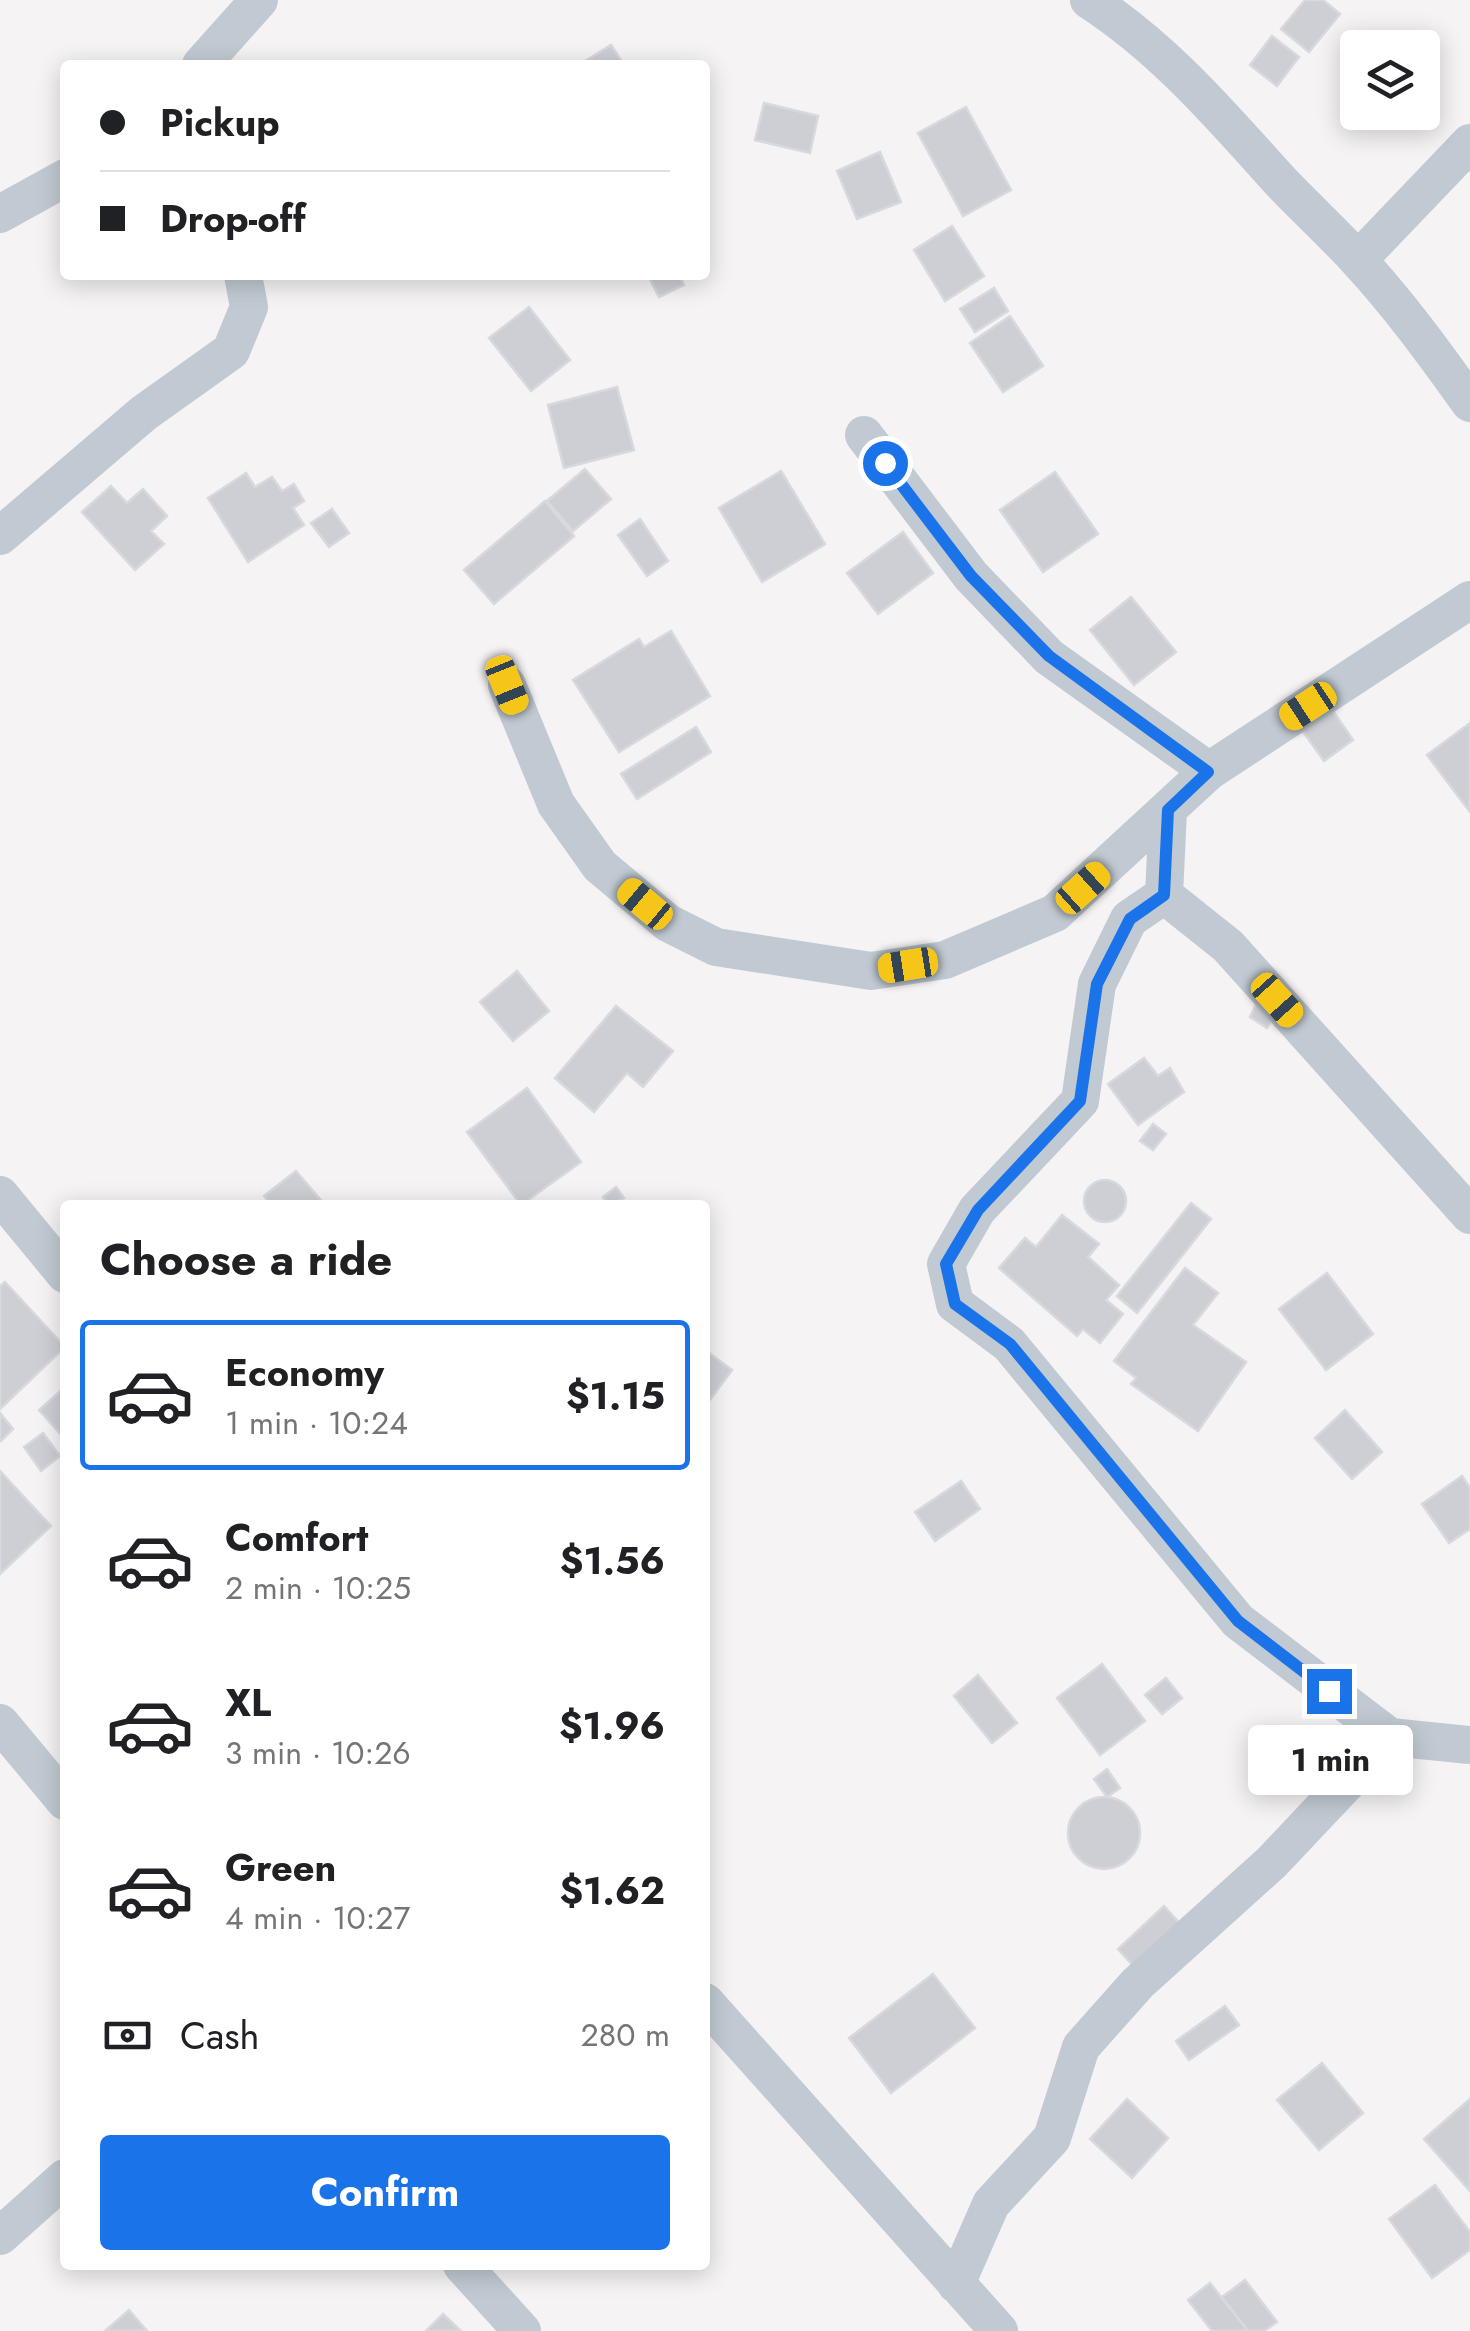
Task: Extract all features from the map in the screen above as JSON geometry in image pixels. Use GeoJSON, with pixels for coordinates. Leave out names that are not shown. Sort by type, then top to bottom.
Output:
{"type":"FeatureCollection","features":[{"type":"Feature","properties":{"kind":"street"},"geometry":{"type":"LineString","coordinates":[[209,60],[259,0]]}},
{"type":"Feature","properties":{"kind":"street"},"geometry":{"type":"LineString","coordinates":[[1090,0],[1120,20],[1184,75],[1358,260],[1437,356],[1470,403]]}},
{"type":"Feature","properties":{"kind":"street"},"geometry":{"type":"LineString","coordinates":[[1358,260],[1470,143]]}},
{"type":"Feature","properties":{"kind":"street"},"geometry":{"type":"LineString","coordinates":[[0,214],[60,181]]}},
{"type":"Feature","properties":{"kind":"street"},"geometry":{"type":"LineString","coordinates":[[0,536],[144,413],[230,351],[249,308],[245,280]]}},
{"type":"Feature","properties":{"kind":"street"},"geometry":{"type":"LineString","coordinates":[[864,435],[971,576],[1049,656],[1208,772]]}},
{"type":"Feature","properties":{"kind":"street"},"geometry":{"type":"LineString","coordinates":[[507,685],[556,804],[600,866],[668,922],[716,947],[871,971],[944,960],[1054,913],[1208,772],[1470,600]]}},
{"type":"Feature","properties":{"kind":"street"},"geometry":{"type":"LineString","coordinates":[[1164,895],[1168,810]]}},
{"type":"Feature","properties":{"kind":"street"},"geometry":{"type":"LineString","coordinates":[[1164,895],[1228,946],[1470,1215]]}},
{"type":"Feature","properties":{"kind":"street"},"geometry":{"type":"LineString","coordinates":[[1164,895],[1130,919],[1097,984],[1080,1101],[978,1210],[946,1264],[955,1304],[1010,1344],[1238,1621],[1390,1737],[1470,1745]]}},
{"type":"Feature","properties":{"kind":"street"},"geometry":{"type":"LineString","coordinates":[[0,1195],[60,1268]]}},
{"type":"Feature","properties":{"kind":"street"},"geometry":{"type":"LineString","coordinates":[[0,1723],[60,1794]]}},
{"type":"Feature","properties":{"kind":"street"},"geometry":{"type":"LineString","coordinates":[[956,2284],[991,2204],[1052,2138],[1081,2047],[1138,1983],[1272,1862],[1390,1737]]}},
{"type":"Feature","properties":{"kind":"street"},"geometry":{"type":"LineString","coordinates":[[710,2008],[999,2331]]}},
{"type":"Feature","properties":{"kind":"street"},"geometry":{"type":"LineString","coordinates":[[0,2236],[60,2182]]}},
{"type":"Feature","properties":{"kind":"street"},"geometry":{"type":"LineString","coordinates":[[467,2270],[522,2331]]}},
{"type":"Feature","properties":{"kind":"building"},"geometry":{"type":"Polygon","coordinates":[[[1305,0],[1323,0],[1340,14],[1309,52],[1281,29],[1305,0]]]}},
{"type":"Feature","properties":{"kind":"building"},"geometry":{"type":"Polygon","coordinates":[[[1272,36],[1299,57],[1277,86],[1250,65],[1272,36]]]}},
{"type":"Feature","properties":{"kind":"building"},"geometry":{"type":"Polygon","coordinates":[[[611,45],[621,60],[587,60],[611,45]]]}},
{"type":"Feature","properties":{"kind":"building"},"geometry":{"type":"Polygon","coordinates":[[[764,103],[818,116],[810,153],[755,140],[764,103]]]}},
{"type":"Feature","properties":{"kind":"building"},"geometry":{"type":"Polygon","coordinates":[[[966,107],[1011,190],[963,216],[918,133],[966,107]]]}},
{"type":"Feature","properties":{"kind":"building"},"geometry":{"type":"Polygon","coordinates":[[[880,152],[901,202],[857,219],[837,171],[880,152]]]}},
{"type":"Feature","properties":{"kind":"building"},"geometry":{"type":"Polygon","coordinates":[[[952,226],[984,276],[945,301],[914,250],[952,226]]]}},
{"type":"Feature","properties":{"kind":"building"},"geometry":{"type":"Polygon","coordinates":[[[650,280],[682,280],[684,285],[659,297],[650,280]]]}},
{"type":"Feature","properties":{"kind":"building"},"geometry":{"type":"Polygon","coordinates":[[[994,288],[1008,311],[975,332],[960,309],[994,288]]]}},
{"type":"Feature","properties":{"kind":"building"},"geometry":{"type":"Polygon","coordinates":[[[529,307],[570,360],[531,391],[489,338],[529,307]]]}},
{"type":"Feature","properties":{"kind":"building"},"geometry":{"type":"Polygon","coordinates":[[[1010,316],[1043,366],[1003,392],[970,343],[1010,316]]]}},
{"type":"Feature","properties":{"kind":"building"},"geometry":{"type":"Polygon","coordinates":[[[617,387],[634,450],[564,468],[548,405],[617,387]]]}},
{"type":"Feature","properties":{"kind":"building"},"geometry":{"type":"Polygon","coordinates":[[[585,469],[611,499],[573,531],[547,501],[585,469]]]}},
{"type":"Feature","properties":{"kind":"building"},"geometry":{"type":"Polygon","coordinates":[[[781,471],[825,544],[762,582],[719,508],[781,471]]]}},
{"type":"Feature","properties":{"kind":"building"},"geometry":{"type":"Polygon","coordinates":[[[1055,472],[1098,534],[1043,572],[1000,510],[1055,472]]]}},
{"type":"Feature","properties":{"kind":"building"},"geometry":{"type":"Polygon","coordinates":[[[246,473],[255,487],[272,477],[282,491],[294,484],[304,501],[293,508],[304,525],[248,562],[208,498],[246,473]]]}},
{"type":"Feature","properties":{"kind":"building"},"geometry":{"type":"Polygon","coordinates":[[[111,486],[127,503],[143,489],[167,516],[151,531],[164,544],[135,570],[82,512],[111,486]]]}},
{"type":"Feature","properties":{"kind":"building"},"geometry":{"type":"Polygon","coordinates":[[[545,501],[574,536],[494,604],[464,570],[545,501]]]}},
{"type":"Feature","properties":{"kind":"building"},"geometry":{"type":"Polygon","coordinates":[[[332,509],[349,533],[329,547],[311,523],[332,509]]]}},
{"type":"Feature","properties":{"kind":"building"},"geometry":{"type":"Polygon","coordinates":[[[640,519],[668,561],[647,576],[618,535],[640,519]]]}},
{"type":"Feature","properties":{"kind":"building"},"geometry":{"type":"Polygon","coordinates":[[[903,532],[933,573],[878,614],[847,573],[903,532]]]}},
{"type":"Feature","properties":{"kind":"building"},"geometry":{"type":"Polygon","coordinates":[[[1131,597],[1176,652],[1134,685],[1090,630],[1131,597]]]}},
{"type":"Feature","properties":{"kind":"building"},"geometry":{"type":"Polygon","coordinates":[[[671,631],[710,696],[619,752],[573,680],[639,639],[644,647],[671,631]]]}},
{"type":"Feature","properties":{"kind":"building"},"geometry":{"type":"Polygon","coordinates":[[[1331,708],[1353,740],[1324,761],[1302,730],[1331,708]]]}},
{"type":"Feature","properties":{"kind":"building"},"geometry":{"type":"Polygon","coordinates":[[[1470,723],[1470,812],[1427,755],[1470,723]]]}},
{"type":"Feature","properties":{"kind":"building"},"geometry":{"type":"Polygon","coordinates":[[[696,727],[711,752],[637,799],[621,774],[696,727]]]}},
{"type":"Feature","properties":{"kind":"building"},"geometry":{"type":"Polygon","coordinates":[[[517,971],[549,1011],[513,1041],[480,1002],[517,971]]]}},
{"type":"Feature","properties":{"kind":"building"},"geometry":{"type":"Polygon","coordinates":[[[1259,998],[1278,1010],[1267,1028],[1250,1017],[1259,998]]]}},
{"type":"Feature","properties":{"kind":"building"},"geometry":{"type":"Polygon","coordinates":[[[616,1006],[673,1051],[643,1087],[627,1073],[594,1112],[555,1078],[616,1006]]]}},
{"type":"Feature","properties":{"kind":"building"},"geometry":{"type":"Polygon","coordinates":[[[1144,1058],[1158,1076],[1170,1068],[1184,1092],[1138,1125],[1108,1084],[1144,1058]]]}},
{"type":"Feature","properties":{"kind":"building"},"geometry":{"type":"Polygon","coordinates":[[[527,1088],[581,1162],[528,1200],[517,1200],[467,1132],[527,1088]]]}},
{"type":"Feature","properties":{"kind":"building"},"geometry":{"type":"Polygon","coordinates":[[[1153,1124],[1166,1134],[1153,1150],[1140,1141],[1153,1124]]]}},
{"type":"Feature","properties":{"kind":"building"},"geometry":{"type":"Polygon","coordinates":[[[296,1171],[321,1200],[267,1200],[264,1196],[296,1171]]]}},
{"type":"Feature","properties":{"kind":"building"},"geometry":{"type":"Polygon","coordinates":[[[1105,1180],[1120,1186],[1126,1201],[1120,1216],[1105,1222],[1090,1216],[1084,1201],[1090,1186],[1105,1180]]]}},
{"type":"Feature","properties":{"kind":"building"},"geometry":{"type":"Polygon","coordinates":[[[616,1187],[624,1198],[605,1200],[603,1197],[616,1187]]]}},
{"type":"Feature","properties":{"kind":"building"},"geometry":{"type":"Polygon","coordinates":[[[1191,1203],[1211,1219],[1137,1313],[1117,1296],[1191,1203]]]}},
{"type":"Feature","properties":{"kind":"building"},"geometry":{"type":"Polygon","coordinates":[[[1062,1215],[1099,1244],[1088,1257],[1119,1285],[1106,1300],[1123,1314],[1100,1343],[1083,1329],[1077,1336],[999,1268],[1025,1238],[1036,1247],[1062,1215]]]}},
{"type":"Feature","properties":{"kind":"building"},"geometry":{"type":"Polygon","coordinates":[[[1185,1268],[1218,1293],[1193,1325],[1246,1362],[1198,1431],[1131,1384],[1136,1378],[1114,1361],[1185,1268]]]}},
{"type":"Feature","properties":{"kind":"building"},"geometry":{"type":"Polygon","coordinates":[[[1327,1273],[1373,1334],[1326,1370],[1279,1309],[1327,1273]]]}},
{"type":"Feature","properties":{"kind":"building"},"geometry":{"type":"Polygon","coordinates":[[[5,1282],[60,1342],[60,1352],[0,1409],[0,1286],[5,1282]]]}},
{"type":"Feature","properties":{"kind":"building"},"geometry":{"type":"Polygon","coordinates":[[[710,1354],[732,1370],[710,1400],[710,1354]]]}},
{"type":"Feature","properties":{"kind":"building"},"geometry":{"type":"Polygon","coordinates":[[[60,1391],[60,1433],[39,1410],[60,1391]]]}},
{"type":"Feature","properties":{"kind":"building"},"geometry":{"type":"Polygon","coordinates":[[[1345,1410],[1382,1452],[1352,1479],[1315,1438],[1345,1410]]]}},
{"type":"Feature","properties":{"kind":"building"},"geometry":{"type":"Polygon","coordinates":[[[0,1413],[13,1429],[1,1441],[0,1440],[0,1413]]]}},
{"type":"Feature","properties":{"kind":"building"},"geometry":{"type":"Polygon","coordinates":[[[43,1433],[60,1456],[41,1471],[24,1447],[43,1433]]]}},
{"type":"Feature","properties":{"kind":"building"},"geometry":{"type":"Polygon","coordinates":[[[0,1471],[51,1526],[0,1574],[0,1471]]]}},
{"type":"Feature","properties":{"kind":"building"},"geometry":{"type":"Polygon","coordinates":[[[1462,1476],[1470,1488],[1470,1529],[1449,1543],[1422,1504],[1462,1476]]]}},
{"type":"Feature","properties":{"kind":"building"},"geometry":{"type":"Polygon","coordinates":[[[961,1481],[980,1509],[935,1541],[915,1512],[961,1481]]]}},
{"type":"Feature","properties":{"kind":"building"},"geometry":{"type":"Polygon","coordinates":[[[1102,1664],[1145,1721],[1100,1755],[1057,1698],[1102,1664]]]}},
{"type":"Feature","properties":{"kind":"building"},"geometry":{"type":"Polygon","coordinates":[[[978,1675],[1017,1723],[992,1743],[954,1696],[978,1675]]]}},
{"type":"Feature","properties":{"kind":"building"},"geometry":{"type":"Polygon","coordinates":[[[1166,1678],[1182,1698],[1162,1714],[1145,1695],[1166,1678]]]}},
{"type":"Feature","properties":{"kind":"building"},"geometry":{"type":"Polygon","coordinates":[[[1107,1769],[1120,1788],[1107,1797],[1094,1779],[1107,1769]]]}},
{"type":"Feature","properties":{"kind":"building"},"geometry":{"type":"Polygon","coordinates":[[[1104,1797],[1129,1808],[1140,1833],[1129,1858],[1104,1869],[1079,1858],[1068,1833],[1079,1808],[1104,1797]]]}},
{"type":"Feature","properties":{"kind":"building"},"geometry":{"type":"Polygon","coordinates":[[[1164,1906],[1184,1928],[1138,1971],[1118,1949],[1164,1906]]]}},
{"type":"Feature","properties":{"kind":"building"},"geometry":{"type":"Polygon","coordinates":[[[933,1974],[975,2028],[891,2093],[849,2038],[933,1974]]]}},
{"type":"Feature","properties":{"kind":"building"},"geometry":{"type":"Polygon","coordinates":[[[1225,2006],[1239,2025],[1189,2060],[1176,2041],[1225,2006]]]}},
{"type":"Feature","properties":{"kind":"building"},"geometry":{"type":"Polygon","coordinates":[[[1322,2063],[1363,2113],[1319,2150],[1277,2100],[1322,2063]]]}},
{"type":"Feature","properties":{"kind":"building"},"geometry":{"type":"Polygon","coordinates":[[[1127,2099],[1168,2138],[1132,2178],[1090,2139],[1127,2099]]]}},
{"type":"Feature","properties":{"kind":"building"},"geometry":{"type":"Polygon","coordinates":[[[1470,2099],[1470,2191],[1424,2139],[1470,2099]]]}},
{"type":"Feature","properties":{"kind":"building"},"geometry":{"type":"Polygon","coordinates":[[[1435,2185],[1470,2232],[1470,2250],[1432,2278],[1389,2219],[1435,2185]]]}},
{"type":"Feature","properties":{"kind":"building"},"geometry":{"type":"Polygon","coordinates":[[[1245,2280],[1277,2322],[1264,2331],[1248,2331],[1222,2297],[1245,2280]]]}},
{"type":"Feature","properties":{"kind":"building"},"geometry":{"type":"Polygon","coordinates":[[[1210,2283],[1248,2331],[1212,2331],[1188,2300],[1210,2283]]]}},
{"type":"Feature","properties":{"kind":"building"},"geometry":{"type":"Polygon","coordinates":[[[129,2310],[147,2331],[105,2331],[129,2310]]]}},
{"type":"Feature","properties":{"kind":"building"},"geometry":{"type":"Polygon","coordinates":[[[443,2314],[461,2331],[426,2331],[443,2314]]]}},
{"type":"Feature","properties":{"kind":"route"},"geometry":{"type":"LineString","coordinates":[[885,463],[971,576],[1049,656],[1208,772],[1168,810],[1164,895],[1130,919],[1097,984],[1080,1101],[978,1210],[946,1264],[955,1304],[1010,1344],[1238,1621],[1329,1691]]}}]}
